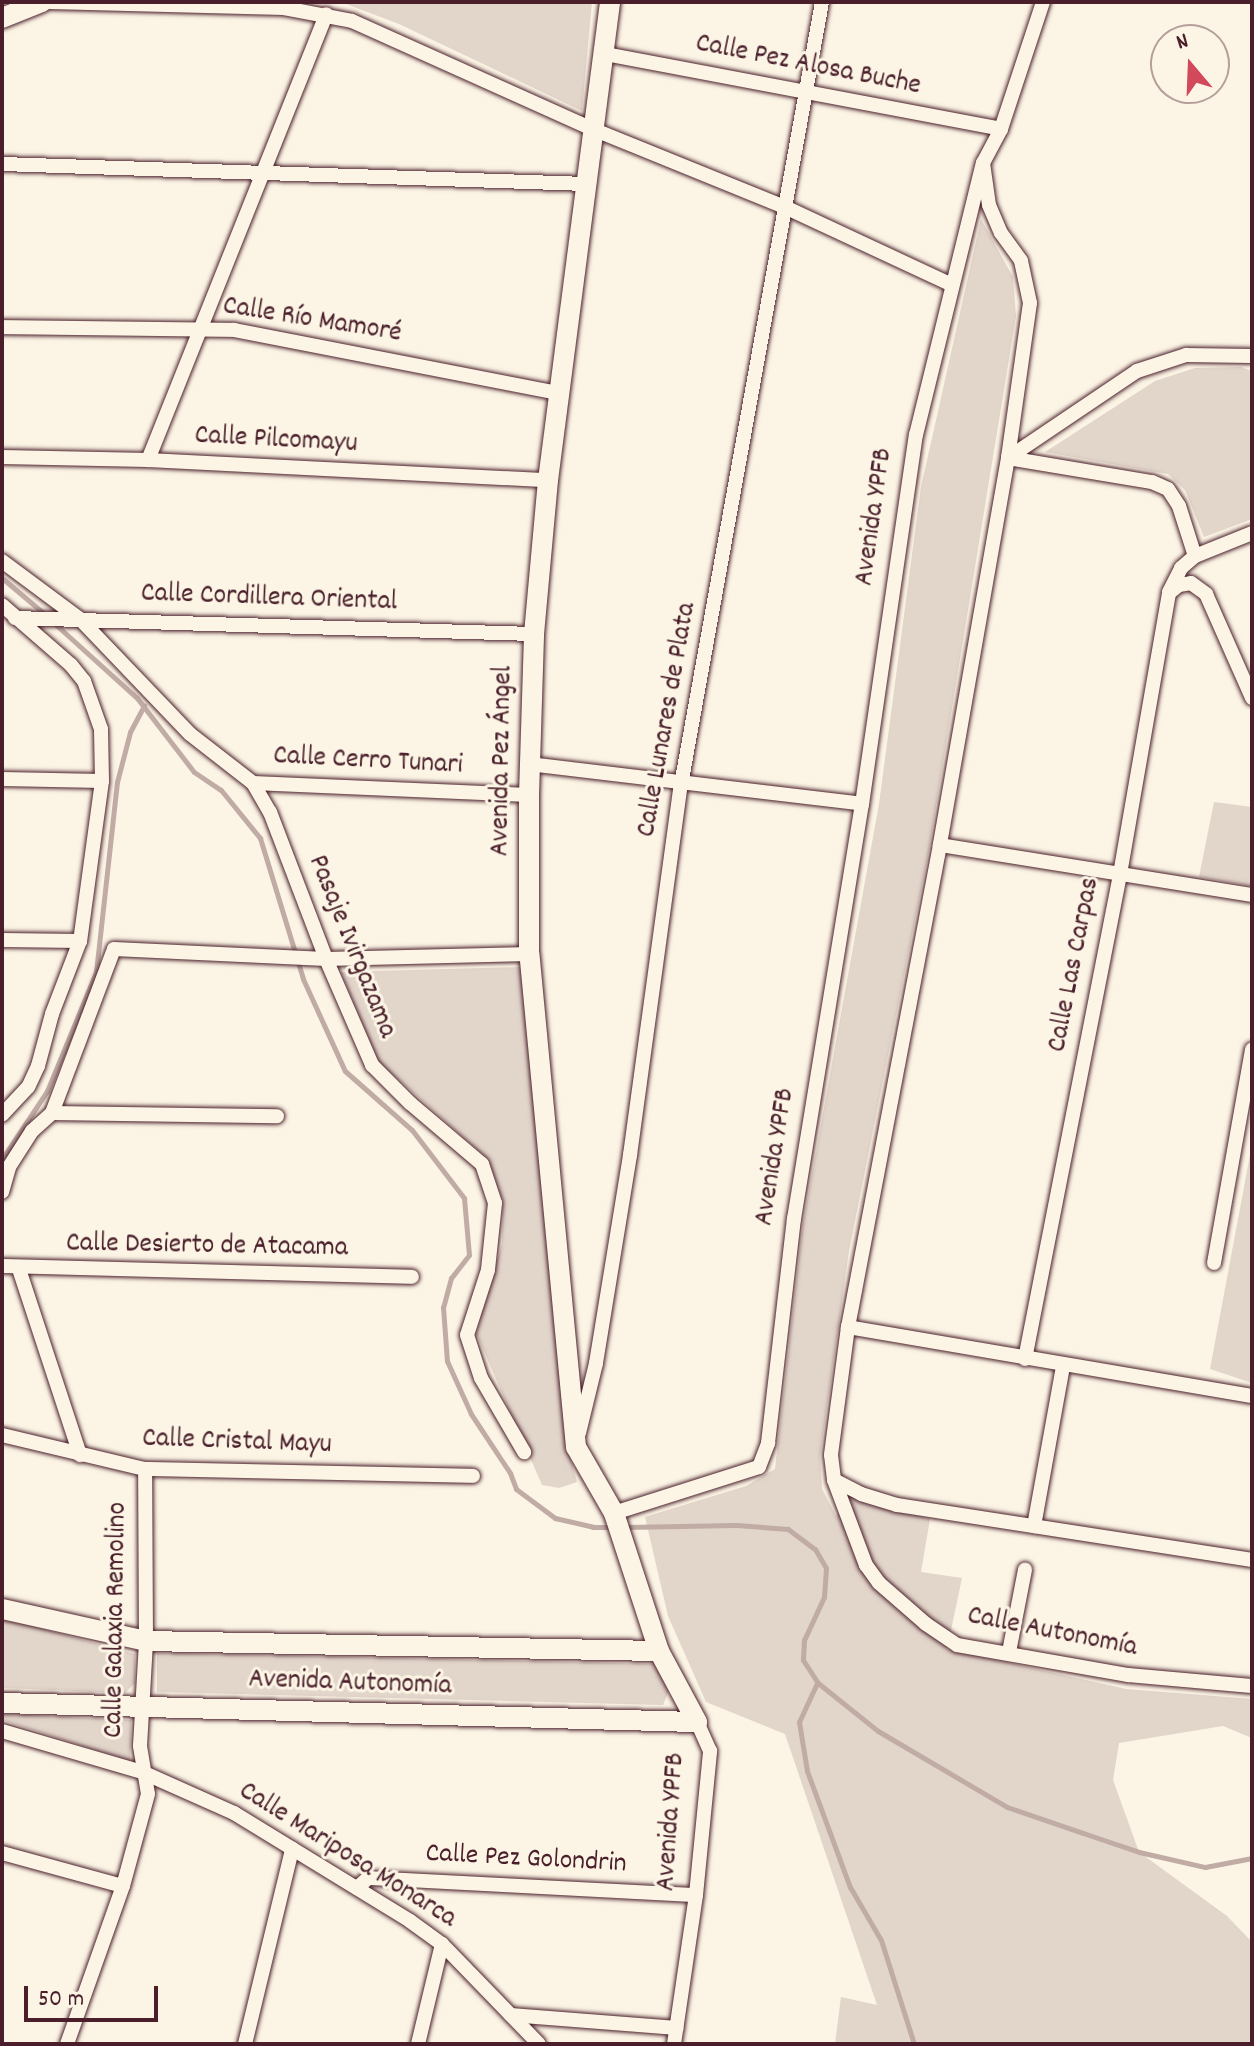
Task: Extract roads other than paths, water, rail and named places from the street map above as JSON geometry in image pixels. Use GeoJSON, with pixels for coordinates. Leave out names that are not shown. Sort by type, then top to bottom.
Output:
{"type":"FeatureCollection","features":[{"type":"Feature","properties":{"kind":"street"},"geometry":{"type":"LineString","coordinates":[[2,18],[42,2]]}},
{"type":"Feature","properties":{"kind":"street"},"geometry":{"type":"LineString","coordinates":[[50,2],[304,6],[384,34],[595,130],[785,207],[952,285]]}},
{"type":"Feature","properties":{"kind":"street","name":"Avenida Pez Ángel"},"geometry":{"type":"LineString","coordinates":[[610,2],[562,394],[548,480],[534,634],[529,764],[529,954],[576,1447],[614,1513]]}},
{"type":"Feature","properties":{"kind":"street","name":"Calle Lunares de Plata"},"geometry":{"type":"LineString","coordinates":[[576,1447],[596,1363],[630,1155],[681,785],[822,2]]}},
{"type":"Feature","properties":{"kind":"street","name":"Avenida YPFB"},"geometry":{"type":"LineString","coordinates":[[674,2044],[696,1895],[710,1751],[659,1651],[614,1513],[759,1467],[768,1443],[794,1219],[862,804],[916,435],[983,163],[1001,129],[1043,2]]}},
{"type":"Feature","properties":{"kind":"street"},"geometry":{"type":"LineString","coordinates":[[148,460],[326,14]]}},
{"type":"Feature","properties":{"kind":"street","name":"Calle Pez Alosa Buche"},"geometry":{"type":"LineString","coordinates":[[605,54],[1001,129]]}},
{"type":"Feature","properties":{"kind":"street"},"geometry":{"type":"LineString","coordinates":[[983,163],[994,218],[1021,261],[1030,303],[1008,458],[940,845],[848,1327],[831,1455],[834,1480],[861,1494],[897,1505],[1252,1560]]}},
{"type":"Feature","properties":{"kind":"street"},"geometry":{"type":"LineString","coordinates":[[2,164],[586,184]]}},
{"type":"Feature","properties":{"kind":"street","name":"Calle Río Mamoré"},"geometry":{"type":"LineString","coordinates":[[2,327],[234,330],[562,394]]}},
{"type":"Feature","properties":{"kind":"street"},"geometry":{"type":"LineString","coordinates":[[1008,458],[1137,371],[1186,355],[1252,356]]}},
{"type":"Feature","properties":{"kind":"street","name":"Calle Pilcomayu"},"geometry":{"type":"LineString","coordinates":[[2,457],[148,460],[548,480]]}},
{"type":"Feature","properties":{"kind":"street"},"geometry":{"type":"LineString","coordinates":[[1008,458],[1152,482],[1168,489],[1179,506],[1195,556]]}},
{"type":"Feature","properties":{"kind":"street"},"geometry":{"type":"LineString","coordinates":[[1174,589],[1181,568],[1195,556],[1252,533]]}},
{"type":"Feature","properties":{"kind":"street","name":"Pasaje Ivirgazama"},"geometry":{"type":"LineString","coordinates":[[2,561],[80,619],[190,734],[253,783],[270,812],[326,959],[372,1065],[410,1103],[482,1164],[495,1203],[488,1270],[467,1335],[481,1378],[524,1452]]}},
{"type":"Feature","properties":{"kind":"street"},"geometry":{"type":"LineString","coordinates":[[1174,589],[1191,583],[1206,594],[1252,698]]}},
{"type":"Feature","properties":{"kind":"street","name":"Calle Las Carpas"},"geometry":{"type":"LineString","coordinates":[[1025,1359],[1174,589]]}},
{"type":"Feature","properties":{"kind":"street"},"geometry":{"type":"LineString","coordinates":[[2,605],[10,617],[71,665],[84,681],[101,729],[102,781],[80,941],[52,1014],[38,1066],[28,1087],[5,1107]]}},
{"type":"Feature","properties":{"kind":"street","name":"Calle Cordillera Oriental"},"geometry":{"type":"LineString","coordinates":[[10,617],[534,634]]}},
{"type":"Feature","properties":{"kind":"street"},"geometry":{"type":"LineString","coordinates":[[529,764],[681,785],[862,804]]}},
{"type":"Feature","properties":{"kind":"street"},"geometry":{"type":"LineString","coordinates":[[2,779],[102,781]]}},
{"type":"Feature","properties":{"kind":"street","name":"Calle Cerro Tunari"},"geometry":{"type":"LineString","coordinates":[[253,783],[529,795]]}},
{"type":"Feature","properties":{"kind":"street"},"geometry":{"type":"LineString","coordinates":[[940,845],[1252,895]]}},
{"type":"Feature","properties":{"kind":"street"},"geometry":{"type":"LineString","coordinates":[[2,940],[80,941]]}},
{"type":"Feature","properties":{"kind":"street"},"geometry":{"type":"LineString","coordinates":[[2,1192],[9,1167],[32,1131],[52,1113],[114,949],[326,959],[529,954]]}},
{"type":"Feature","properties":{"kind":"street"},"geometry":{"type":"LineString","coordinates":[[1214,1263],[1252,1049]]}},
{"type":"Feature","properties":{"kind":"street"},"geometry":{"type":"LineString","coordinates":[[52,1113],[277,1116]]}},
{"type":"Feature","properties":{"kind":"street","name":"Calle Desierto de Atacama"},"geometry":{"type":"LineString","coordinates":[[2,1266],[19,1269],[412,1277]]}},
{"type":"Feature","properties":{"kind":"street"},"geometry":{"type":"LineString","coordinates":[[19,1269],[80,1455]]}},
{"type":"Feature","properties":{"kind":"street"},"geometry":{"type":"LineString","coordinates":[[848,1327],[1063,1366],[1192,1383],[1252,1396]]}},
{"type":"Feature","properties":{"kind":"street"},"geometry":{"type":"LineString","coordinates":[[1034,1526],[1063,1366]]}},
{"type":"Feature","properties":{"kind":"street","name":"Calle Cristal Mayu"},"geometry":{"type":"LineString","coordinates":[[2,1435],[145,1469],[473,1476]]}},
{"type":"Feature","properties":{"kind":"street","name":"Calle Galaxia Remolino"},"geometry":{"type":"LineString","coordinates":[[67,2044],[123,1886],[148,1794],[142,1772],[146,1641],[145,1469]]}},
{"type":"Feature","properties":{"kind":"street","name":"Calle Autonomía"},"geometry":{"type":"LineString","coordinates":[[834,1480],[866,1565],[879,1583],[926,1624],[957,1645],[1128,1675],[1252,1686]]}},
{"type":"Feature","properties":{"kind":"street"},"geometry":{"type":"LineString","coordinates":[[1009,1652],[1025,1570]]}},
{"type":"Feature","properties":{"kind":"street","name":"Avenida Autonomía"},"geometry":{"type":"LineString","coordinates":[[2,1609],[146,1641],[659,1651]]}},
{"type":"Feature","properties":{"kind":"street","name":"Avenida Autonomía"},"geometry":{"type":"LineString","coordinates":[[2,1703],[697,1722]]}},
{"type":"Feature","properties":{"kind":"street","name":"Calle Mariposa Monarca"},"geometry":{"type":"LineString","coordinates":[[2,1731],[142,1772],[234,1813],[442,1944],[539,2044]]}},
{"type":"Feature","properties":{"kind":"street"},"geometry":{"type":"LineString","coordinates":[[245,2044],[292,1849]]}},
{"type":"Feature","properties":{"kind":"street"},"geometry":{"type":"LineString","coordinates":[[2,1853],[123,1886]]}},
{"type":"Feature","properties":{"kind":"street","name":"Calle Pez Golondrin"},"geometry":{"type":"LineString","coordinates":[[357,1888],[368,1878],[696,1895]]}},
{"type":"Feature","properties":{"kind":"street"},"geometry":{"type":"LineString","coordinates":[[418,2044],[442,1944]]}},
{"type":"Feature","properties":{"kind":"street"},"geometry":{"type":"LineString","coordinates":[[511,2015],[676,2028]]}},
{"type":"Feature","properties":{"kind":"waterway"},"geometry":{"type":"LineString","coordinates":[[2,578],[47,616]]}},
{"type":"Feature","properties":{"kind":"waterway"},"geometry":{"type":"LineString","coordinates":[[54,623],[137,698],[194,772],[221,790],[260,838],[303,979],[345,1071],[412,1130],[464,1198],[469,1255],[451,1278],[443,1307],[447,1361],[471,1414],[510,1473],[516,1489],[555,1518],[593,1527],[611,1527]]}},
{"type":"Feature","properties":{"kind":"waterway"},"geometry":{"type":"LineString","coordinates":[[2,1159],[47,1091],[96,972],[117,782],[130,732],[144,706]]}},
{"type":"Feature","properties":{"kind":"waterway"},"geometry":{"type":"LineString","coordinates":[[625,1527],[736,1525],[788,1529],[815,1549],[826,1568],[824,1597],[804,1640],[803,1660],[818,1683],[878,1731],[1007,1807],[1083,1833],[1139,1852],[1205,1867],[1252,1858]]}},
{"type":"Feature","properties":{"kind":"waterway"},"geometry":{"type":"LineString","coordinates":[[817,1683],[799,1722],[807,1771],[850,1887],[881,1940],[914,2044]]}}]}
